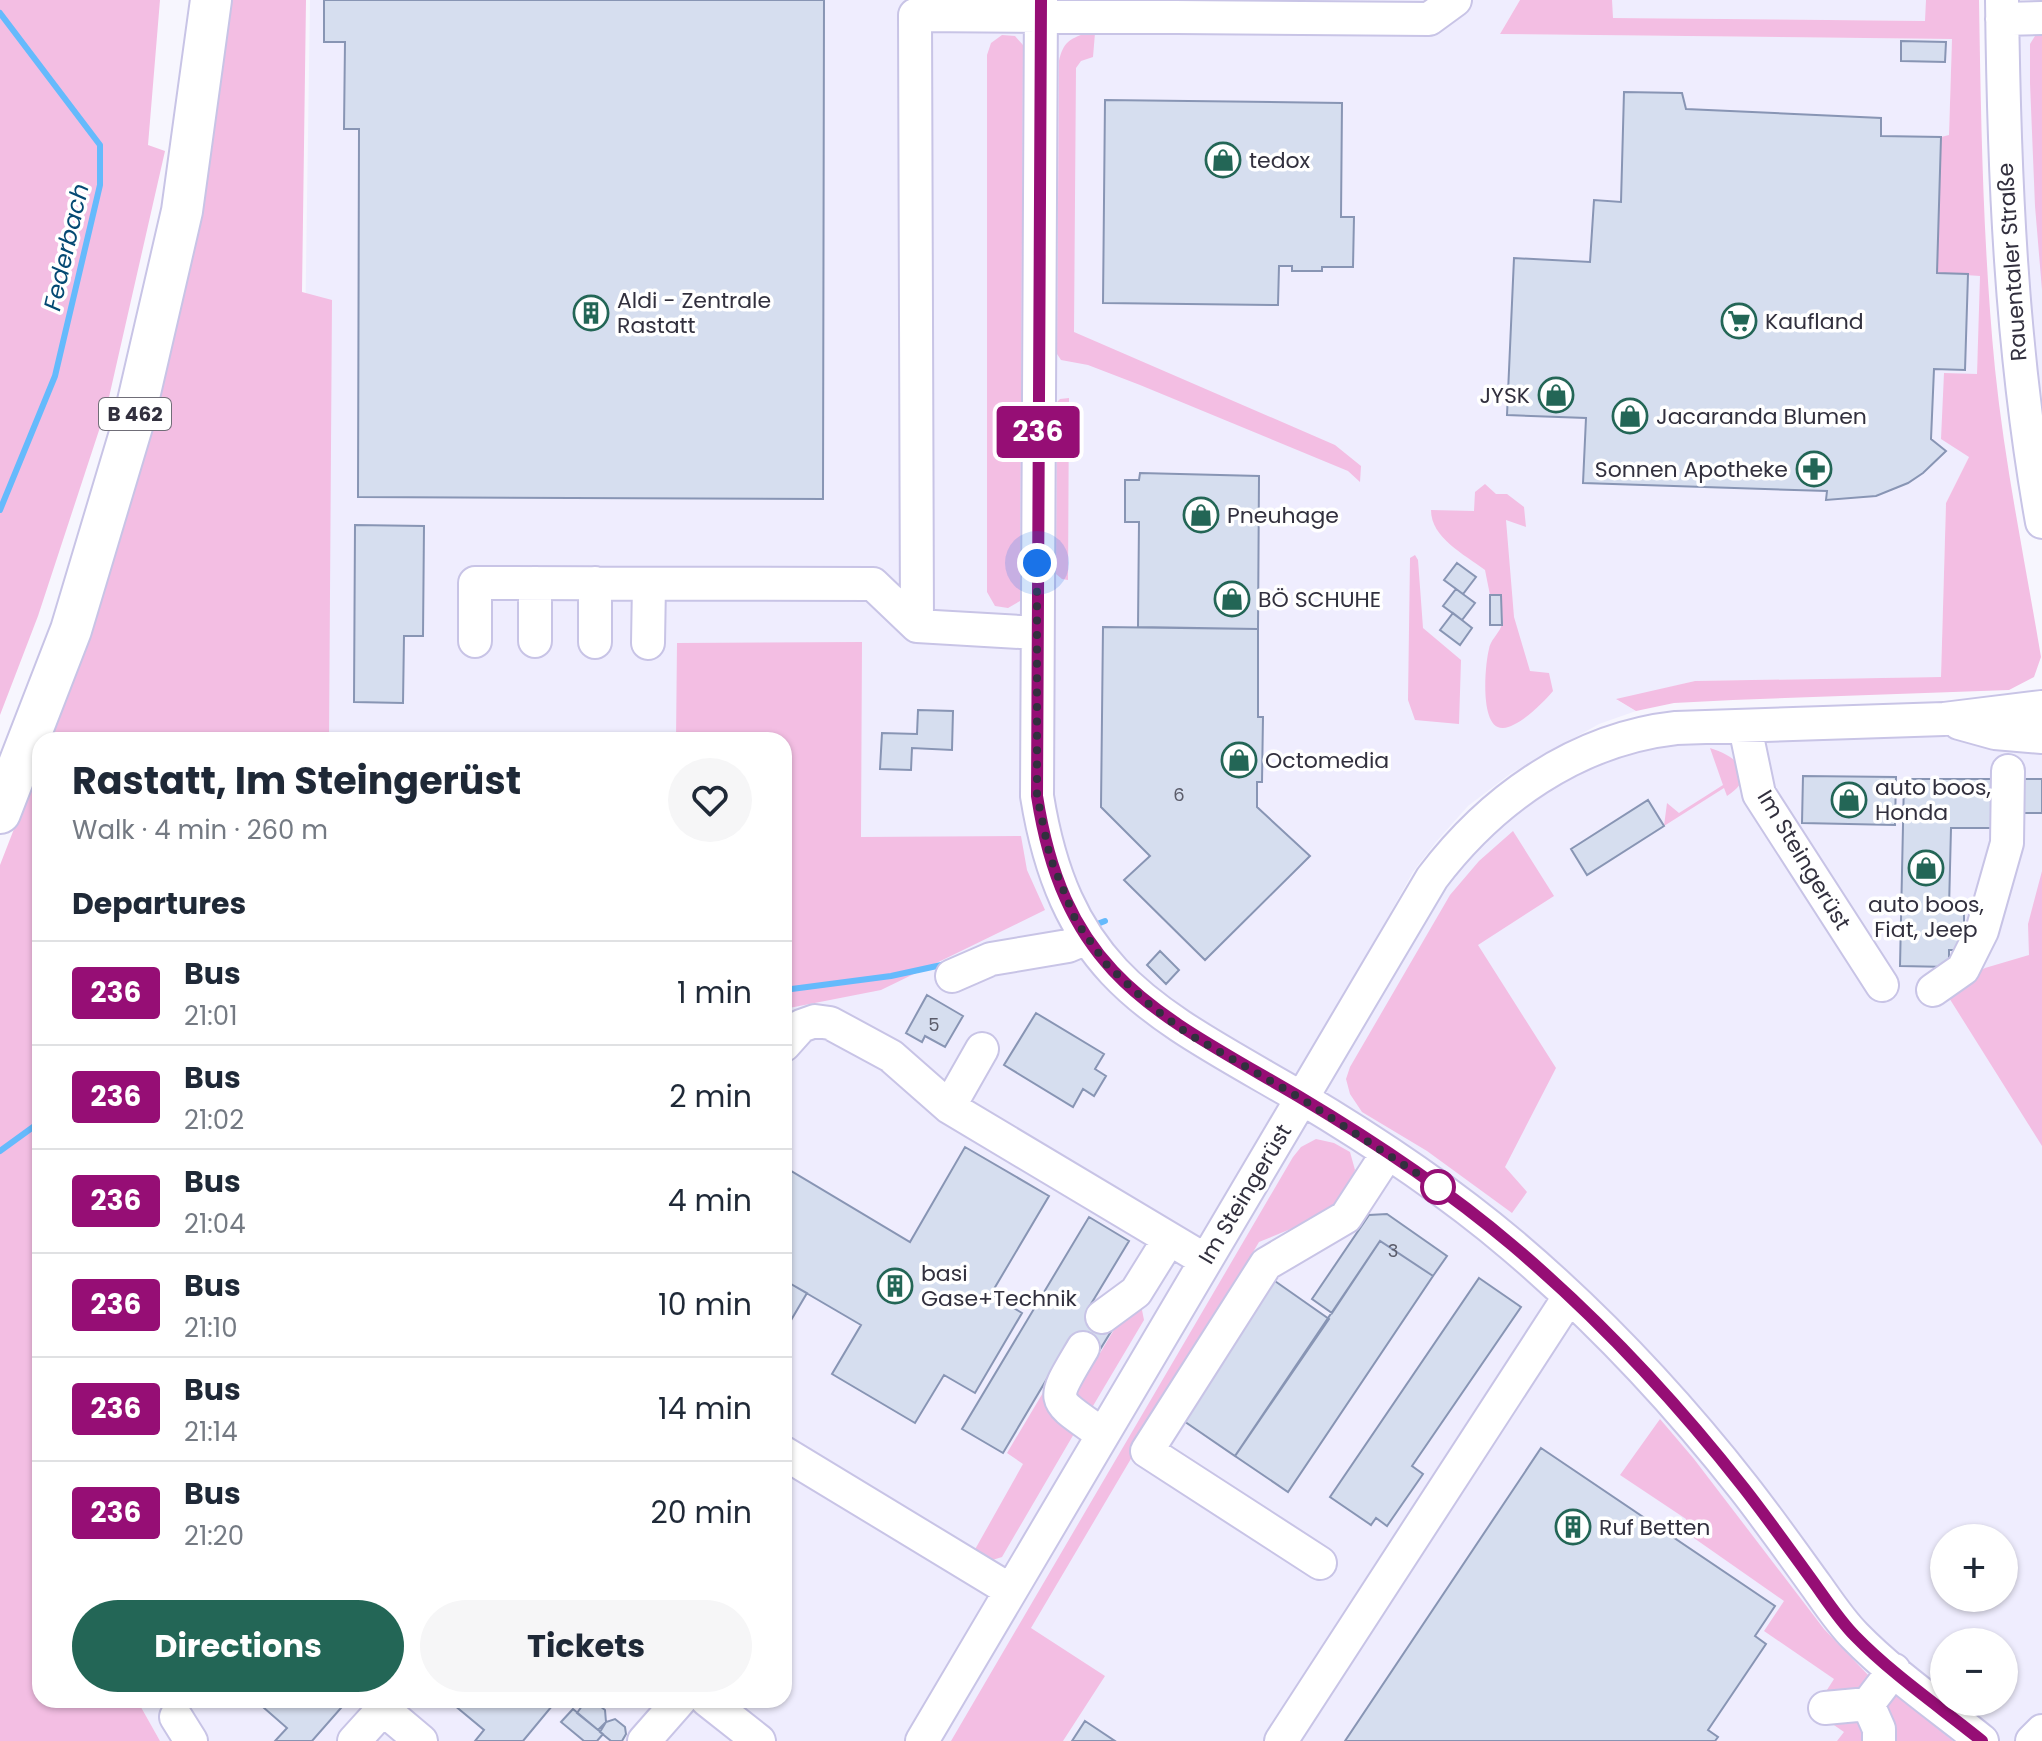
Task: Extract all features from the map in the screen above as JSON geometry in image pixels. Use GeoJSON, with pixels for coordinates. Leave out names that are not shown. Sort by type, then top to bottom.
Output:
{"type":"FeatureCollection","features":[{"type":"Feature","properties":{"kind":"main road","name":"B 462"},"geometry":{"type":"LineString","coordinates":[[0,813],[71,630],[133,423],[182,211],[211,0]]}},
{"type":"Feature","properties":{"kind":"street"},"geometry":{"type":"LineString","coordinates":[[917,626],[916,7],[1275,9],[1429,19],[1455,1]]}},
{"type":"Feature","properties":{"kind":"street"},"geometry":{"type":"LineString","coordinates":[[1041,7],[1037,796],[1057,880],[1076,921],[1120,980],[1152,1007],[1187,1033],[1302,1099],[1448,1194],[1512,1245],[1569,1297],[1650,1392],[1695,1427],[1855,1636],[1982,1741]]}},
{"type":"Feature","properties":{"kind":"street"},"geometry":{"type":"LineString","coordinates":[[2002,9],[2042,18]]}},
{"type":"Feature","properties":{"kind":"street","name":"Rauentaler Straße"},"geometry":{"type":"LineString","coordinates":[[2002,9],[2005,181],[2011,276],[2033,398],[2042,522]]}},
{"type":"Feature","properties":{"kind":"street"},"geometry":{"type":"LineString","coordinates":[[475,641],[475,583],[873,584],[917,626],[1037,633]]}},
{"type":"Feature","properties":{"kind":"street"},"geometry":{"type":"LineString","coordinates":[[535,583],[535,641]]}},
{"type":"Feature","properties":{"kind":"street"},"geometry":{"type":"LineString","coordinates":[[595,583],[595,642]]}},
{"type":"Feature","properties":{"kind":"street"},"geometry":{"type":"LineString","coordinates":[[648,643],[649,584]]}},
{"type":"Feature","properties":{"kind":"street","name":"Im Steingerüst"},"geometry":{"type":"LineString","coordinates":[[922,1741],[1432,878],[1452,851],[1482,821],[1544,774],[1569,760],[1610,742],[1641,733],[1666,729],[1944,719],[2042,707]]}},
{"type":"Feature","properties":{"kind":"street","name":"Im Steingerüst"},"geometry":{"type":"LineString","coordinates":[[1944,719],[1995,733],[2042,737]]}},
{"type":"Feature","properties":{"kind":"street","name":"Im Steingerüst"},"geometry":{"type":"LineString","coordinates":[[1745,727],[1759,794],[1882,985]]}},
{"type":"Feature","properties":{"kind":"street"},"geometry":{"type":"LineString","coordinates":[[1933,990],[1963,969],[1986,919],[2007,843],[2008,771]]}},
{"type":"Feature","properties":{"kind":"street"},"geometry":{"type":"LineString","coordinates":[[952,976],[991,959],[1068,946],[1087,938]]}},
{"type":"Feature","properties":{"kind":"street"},"geometry":{"type":"LineString","coordinates":[[792,1036],[801,1026],[815,1021],[830,1023],[891,1056],[949,1107],[1205,1260]]}},
{"type":"Feature","properties":{"kind":"street"},"geometry":{"type":"LineString","coordinates":[[949,1107],[982,1049]]}},
{"type":"Feature","properties":{"kind":"street"},"geometry":{"type":"LineString","coordinates":[[1320,1563],[1147,1451],[1266,1264],[1346,1217],[1387,1154]]}},
{"type":"Feature","properties":{"kind":"street"},"geometry":{"type":"LineString","coordinates":[[1102,1317],[1136,1292],[1169,1239]]}},
{"type":"Feature","properties":{"kind":"street"},"geometry":{"type":"LineString","coordinates":[[1281,1741],[1569,1297]]}},
{"type":"Feature","properties":{"kind":"street"},"geometry":{"type":"LineString","coordinates":[[1083,1348],[1061,1385],[1059,1396],[1063,1406],[1102,1434]]}},
{"type":"Feature","properties":{"kind":"street"},"geometry":{"type":"LineString","coordinates":[[792,1458],[1010,1590]]}},
{"type":"Feature","properties":{"kind":"street"},"geometry":{"type":"LineString","coordinates":[[1825,1708],[1868,1704],[1894,1670]]}},
{"type":"Feature","properties":{"kind":"street"},"geometry":{"type":"LineString","coordinates":[[1868,1704],[1879,1729],[1879,1741]]}},
{"type":"Feature","properties":{"kind":"street"},"geometry":{"type":"LineString","coordinates":[[354,1741],[381,1708]]}},
{"type":"Feature","properties":{"kind":"street"},"geometry":{"type":"LineString","coordinates":[[386,1708],[421,1741]]}},
{"type":"Feature","properties":{"kind":"street"},"geometry":{"type":"LineString","coordinates":[[644,1741],[673,1708]]}},
{"type":"Feature","properties":{"kind":"street"},"geometry":{"type":"LineString","coordinates":[[717,1708],[759,1741]]}},
{"type":"Feature","properties":{"kind":"street"},"geometry":{"type":"LineString","coordinates":[[2032,1741],[2042,1731]]}},
{"type":"Feature","properties":{"kind":"shaded area"},"geometry":{"type":"Polygon","coordinates":[[[0,0],[160,0],[148,145],[165,151],[107,406],[38,616],[0,715],[0,0]]]}},
{"type":"Feature","properties":{"kind":"shaded area"},"geometry":{"type":"Polygon","coordinates":[[[231,0],[306,0],[302,292],[332,300],[329,732],[50,732],[226,31],[231,0]]]}},
{"type":"Feature","properties":{"kind":"shaded area"},"geometry":{"type":"Polygon","coordinates":[[[310,0],[1023,0],[1027,758],[1052,902],[1095,974],[1150,1022],[1290,1104],[912,1741],[160,1741],[141,1708],[792,1708],[792,732],[281,732],[301,605],[310,0]]]}},
{"type":"Feature","properties":{"kind":"shaded area"},"geometry":{"type":"Polygon","coordinates":[[[1055,0],[1520,0],[1500,34],[1952,39],[1949,136],[1941,137],[1968,274],[1981,276],[1977,375],[1944,373],[1969,457],[1946,503],[1941,677],[1695,681],[1617,700],[1636,711],[1599,724],[1510,774],[1468,806],[1436,842],[1413,872],[1297,1080],[1187,1018],[1142,982],[1093,919],[1062,852],[1052,809],[1055,0]]]}},
{"type":"Feature","properties":{"kind":"shaded area"},"geometry":{"type":"Polygon","coordinates":[[[1520,0],[1612,0],[1613,18],[1925,21],[1926,0],[1979,0],[1983,184],[1991,323],[2004,441],[2041,657],[2034,677],[2009,690],[1674,703],[1636,711],[1616,699],[1695,681],[1941,677],[1946,503],[1969,457],[1941,439],[1944,373],[1977,374],[1980,276],[1937,273],[1941,137],[1949,135],[1952,39],[1500,34],[1520,0]]]}},
{"type":"Feature","properties":{"kind":"shaded area"},"geometry":{"type":"Polygon","coordinates":[[[1612,0],[1926,0],[1926,21],[1612,18],[1612,0]]]}},
{"type":"Feature","properties":{"kind":"shaded area"},"geometry":{"type":"Polygon","coordinates":[[[2030,0],[2042,0],[2042,418],[2020,179],[2015,7],[2030,6],[2030,0]]]}},
{"type":"Feature","properties":{"kind":"shaded area"},"geometry":{"type":"Polygon","coordinates":[[[2042,31],[2042,290],[2035,206],[2030,44],[2042,31]]]}},
{"type":"Feature","properties":{"kind":"shaded area"},"geometry":{"type":"Polygon","coordinates":[[[1086,33],[1095,33],[1093,57],[1081,61],[1076,68],[1074,332],[1335,445],[1361,466],[1360,482],[1348,471],[1140,385],[1088,365],[1061,360],[1057,354],[1059,61],[1068,42],[1086,33]]]}},
{"type":"Feature","properties":{"kind":"shaded area"},"geometry":{"type":"Polygon","coordinates":[[[1002,35],[1015,36],[1023,45],[1020,601],[1008,608],[995,606],[987,592],[987,55],[991,43],[1002,35]]]}},
{"type":"Feature","properties":{"kind":"shaded area"},"geometry":{"type":"Polygon","coordinates":[[[1069,398],[1068,580],[1056,574],[1057,402],[1069,398]]]}},
{"type":"Feature","properties":{"kind":"shaded area"},"geometry":{"type":"Polygon","coordinates":[[[1485,484],[1496,494],[1507,494],[1524,507],[1526,527],[1506,520],[1514,617],[1530,671],[1549,673],[1553,691],[1523,719],[1503,728],[1495,726],[1490,718],[1486,694],[1490,646],[1502,623],[1501,595],[1490,595],[1485,570],[1443,537],[1432,520],[1431,510],[1474,511],[1475,492],[1485,484]]]}},
{"type":"Feature","properties":{"kind":"shaded area"},"geometry":{"type":"Polygon","coordinates":[[[1415,555],[1418,560],[1423,628],[1461,660],[1459,724],[1415,720],[1408,700],[1410,558],[1415,555]]]}},
{"type":"Feature","properties":{"kind":"shaded area"},"geometry":{"type":"Polygon","coordinates":[[[862,642],[861,837],[1021,836],[1027,870],[1045,910],[881,990],[792,1007],[792,732],[676,732],[677,643],[862,642]]]}},
{"type":"Feature","properties":{"kind":"shaded area"},"geometry":{"type":"Polygon","coordinates":[[[2042,735],[2042,1721],[2023,1741],[937,1741],[1441,887],[1489,831],[1530,798],[1590,763],[1643,747],[1706,739],[2042,735]]]}},
{"type":"Feature","properties":{"kind":"shaded area"},"geometry":{"type":"Polygon","coordinates":[[[1710,748],[1736,761],[1743,774],[1742,781],[1727,796],[1724,788],[1664,826],[1667,803],[1679,813],[1723,785],[1710,748]]]}},
{"type":"Feature","properties":{"kind":"shaded area"},"geometry":{"type":"Polygon","coordinates":[[[32,783],[32,1708],[141,1708],[160,1741],[0,1741],[0,865],[32,783]]]}},
{"type":"Feature","properties":{"kind":"shaded area"},"geometry":{"type":"Polygon","coordinates":[[[1513,831],[1554,896],[1478,945],[1556,1068],[1505,1167],[1527,1192],[1512,1213],[1427,1151],[1362,1112],[1350,1094],[1346,1079],[1350,1067],[1450,895],[1479,861],[1513,831]]]}},
{"type":"Feature","properties":{"kind":"shaded area"},"geometry":{"type":"Polygon","coordinates":[[[2042,871],[2042,1146],[1946,993],[1985,968],[2029,955],[2028,924],[2042,871]]]}},
{"type":"Feature","properties":{"kind":"shaded area"},"geometry":{"type":"Polygon","coordinates":[[[1316,1139],[1334,1143],[1350,1152],[1355,1170],[1342,1199],[1327,1214],[1259,1242],[1031,1628],[1105,1676],[1063,1741],[951,1741],[1293,1157],[1301,1147],[1316,1139]]]}},
{"type":"Feature","properties":{"kind":"shaded area"},"geometry":{"type":"Polygon","coordinates":[[[1141,1305],[1144,1320],[1090,1411],[1072,1400],[1124,1313],[1141,1305]]]}},
{"type":"Feature","properties":{"kind":"shaded area"},"geometry":{"type":"Polygon","coordinates":[[[1044,1391],[1053,1416],[1075,1432],[1002,1557],[986,1562],[973,1553],[1023,1464],[1007,1453],[1044,1391]]]}},
{"type":"Feature","properties":{"kind":"shaded area"},"geometry":{"type":"Polygon","coordinates":[[[1660,1419],[1824,1629],[1869,1676],[1867,1686],[1862,1690],[1825,1693],[1834,1679],[1764,1631],[1784,1601],[1691,1536],[1686,1519],[1620,1475],[1660,1419]]]}},
{"type":"Feature","properties":{"kind":"shaded area"},"geometry":{"type":"Polygon","coordinates":[[[1895,1694],[1953,1741],[1890,1741],[1886,1701],[1895,1694]]]}},
{"type":"Feature","properties":{"kind":"shaded area"},"geometry":{"type":"Polygon","coordinates":[[[1855,1717],[1863,1723],[1865,1741],[1837,1741],[1844,1732],[1831,1723],[1855,1717]]]}},
{"type":"Feature","properties":{"kind":"building","name":"Aldi - Zentrale Rastatt"},"geometry":{"type":"Polygon","coordinates":[[[324,0],[824,0],[823,499],[358,497],[359,129],[344,129],[345,42],[324,42],[324,0]]]}},
{"type":"Feature","properties":{"kind":"building"},"geometry":{"type":"Polygon","coordinates":[[[1901,41],[1946,42],[1945,62],[1901,61],[1901,41]]]}},
{"type":"Feature","properties":{"kind":"building","name":"Kaufland"},"geometry":{"type":"Polygon","coordinates":[[[1624,92],[1682,93],[1686,109],[1881,118],[1881,136],[1941,137],[1937,273],[1968,274],[1965,370],[1934,369],[1931,439],[1946,451],[1923,473],[1876,496],[1826,500],[1827,491],[1583,483],[1586,418],[1507,415],[1514,258],[1590,262],[1594,200],[1621,202],[1624,92]]]}},
{"type":"Feature","properties":{"kind":"building","name":"tedox"},"geometry":{"type":"Polygon","coordinates":[[[1105,100],[1342,103],[1341,217],[1354,217],[1353,267],[1292,271],[1292,266],[1279,266],[1278,305],[1103,303],[1105,100]]]}},
{"type":"Feature","properties":{"kind":"building"},"geometry":{"type":"Polygon","coordinates":[[[1140,473],[1259,476],[1258,629],[1138,627],[1139,522],[1125,522],[1125,480],[1139,480],[1140,473]]]}},
{"type":"Feature","properties":{"kind":"building"},"geometry":{"type":"Polygon","coordinates":[[[355,525],[424,526],[423,636],[404,636],[403,703],[354,702],[355,525]]]}},
{"type":"Feature","properties":{"kind":"building"},"geometry":{"type":"Polygon","coordinates":[[[1457,563],[1476,577],[1463,594],[1444,580],[1457,563]]]}},
{"type":"Feature","properties":{"kind":"building"},"geometry":{"type":"Polygon","coordinates":[[[1456,589],[1475,603],[1462,620],[1443,606],[1456,589]]]}},
{"type":"Feature","properties":{"kind":"building"},"geometry":{"type":"Polygon","coordinates":[[[1490,595],[1501,595],[1502,625],[1490,625],[1490,595]]]}},
{"type":"Feature","properties":{"kind":"building"},"geometry":{"type":"Polygon","coordinates":[[[1453,613],[1472,628],[1460,645],[1440,630],[1453,613]]]}},
{"type":"Feature","properties":{"kind":"building"},"geometry":{"type":"Polygon","coordinates":[[[1103,627],[1258,629],[1258,717],[1263,717],[1262,782],[1257,782],[1257,807],[1310,856],[1205,960],[1124,880],[1150,856],[1101,807],[1103,627]]]}},
{"type":"Feature","properties":{"kind":"building"},"geometry":{"type":"Polygon","coordinates":[[[918,710],[953,711],[952,750],[912,748],[911,770],[880,769],[882,733],[917,734],[918,710]]]}},
{"type":"Feature","properties":{"kind":"building","name":"auto boos, Honda"},"geometry":{"type":"Polygon","coordinates":[[[1803,776],[1896,777],[1895,825],[1802,823],[1803,776]]]}},
{"type":"Feature","properties":{"kind":"building","name":"auto boos, Fiat, Jeep"},"geometry":{"type":"Polygon","coordinates":[[[1904,779],[1998,779],[1998,828],[1951,828],[1949,908],[1964,909],[1964,950],[1949,950],[1949,967],[1900,966],[1904,779]]]}},
{"type":"Feature","properties":{"kind":"building"},"geometry":{"type":"Polygon","coordinates":[[[2023,779],[2042,779],[2042,813],[2024,813],[2023,779]]]}},
{"type":"Feature","properties":{"kind":"building"},"geometry":{"type":"Polygon","coordinates":[[[1648,800],[1664,826],[1587,875],[1571,849],[1648,800]]]}},
{"type":"Feature","properties":{"kind":"building"},"geometry":{"type":"Polygon","coordinates":[[[1160,951],[1179,970],[1166,984],[1147,965],[1160,951]]]}},
{"type":"Feature","properties":{"kind":"building"},"geometry":{"type":"Polygon","coordinates":[[[927,995],[963,1016],[945,1047],[925,1036],[922,1042],[906,1033],[927,995]]]}},
{"type":"Feature","properties":{"kind":"building"},"geometry":{"type":"Polygon","coordinates":[[[1036,1013],[1104,1054],[1095,1069],[1106,1076],[1094,1096],[1083,1089],[1073,1107],[1004,1065],[1036,1013]]]}},
{"type":"Feature","properties":{"kind":"building","name":"basi Gase+Technik"},"geometry":{"type":"Polygon","coordinates":[[[965,1147],[1049,1196],[991,1294],[1022,1313],[975,1393],[944,1375],[915,1423],[832,1374],[861,1325],[792,1285],[792,1172],[910,1242],[965,1147]]]}},
{"type":"Feature","properties":{"kind":"building"},"geometry":{"type":"Polygon","coordinates":[[[1387,1214],[1447,1256],[1433,1276],[1380,1241],[1332,1313],[1312,1299],[1369,1215],[1387,1214]]]}},
{"type":"Feature","properties":{"kind":"building"},"geometry":{"type":"Polygon","coordinates":[[[1089,1217],[1129,1241],[1088,1309],[1115,1325],[1096,1356],[1070,1340],[1003,1453],[962,1429],[1089,1217]]]}},
{"type":"Feature","properties":{"kind":"building"},"geometry":{"type":"Polygon","coordinates":[[[1380,1241],[1433,1276],[1288,1492],[1235,1456],[1380,1241]]]}},
{"type":"Feature","properties":{"kind":"building"},"geometry":{"type":"Polygon","coordinates":[[[1479,1278],[1521,1307],[1412,1466],[1423,1474],[1387,1526],[1376,1518],[1371,1525],[1330,1497],[1479,1278]]]}},
{"type":"Feature","properties":{"kind":"building"},"geometry":{"type":"Polygon","coordinates":[[[1272,1279],[1329,1319],[1235,1456],[1178,1417],[1272,1279]]]}},
{"type":"Feature","properties":{"kind":"building"},"geometry":{"type":"Polygon","coordinates":[[[792,1285],[807,1293],[792,1318],[792,1285]]]}},
{"type":"Feature","properties":{"kind":"building","name":"Ruf Betten"},"geometry":{"type":"Polygon","coordinates":[[[1541,1448],[1775,1606],[1755,1636],[1766,1644],[1708,1730],[1718,1737],[1715,1741],[1345,1741],[1541,1448]]]}},
{"type":"Feature","properties":{"kind":"building"},"geometry":{"type":"Polygon","coordinates":[[[264,1708],[341,1708],[312,1741],[275,1741],[287,1728],[264,1708]]]}},
{"type":"Feature","properties":{"kind":"building"},"geometry":{"type":"Polygon","coordinates":[[[458,1708],[550,1708],[523,1741],[475,1741],[484,1730],[458,1708]]]}},
{"type":"Feature","properties":{"kind":"building"},"geometry":{"type":"Polygon","coordinates":[[[581,1708],[602,1708],[606,1722],[598,1730],[577,1713],[581,1708]]]}},
{"type":"Feature","properties":{"kind":"building"},"geometry":{"type":"Polygon","coordinates":[[[573,1709],[603,1734],[597,1741],[584,1741],[561,1722],[573,1709]]]}},
{"type":"Feature","properties":{"kind":"building"},"geometry":{"type":"Polygon","coordinates":[[[615,1719],[625,1727],[626,1734],[622,1741],[611,1741],[600,1732],[606,1722],[615,1719]]]}},
{"type":"Feature","properties":{"kind":"building"},"geometry":{"type":"Polygon","coordinates":[[[1085,1721],[1115,1741],[1072,1741],[1085,1721]]]}},
{"type":"Feature","properties":{"kind":"waterway","name":"Federbach"},"geometry":{"type":"LineString","coordinates":[[0,13],[100,145],[100,185],[55,376],[0,510]]}},
{"type":"Feature","properties":{"kind":"waterway"},"geometry":{"type":"LineString","coordinates":[[1092,926],[1105,921]]}},
{"type":"Feature","properties":{"kind":"waterway"},"geometry":{"type":"LineString","coordinates":[[792,989],[891,976],[946,964]]}},
{"type":"Feature","properties":{"kind":"waterway"},"geometry":{"type":"LineString","coordinates":[[0,1151],[32,1128]]}},
{"type":"Feature","properties":{"kind":"bus line","name":"236"},"geometry":{"type":"LineString","coordinates":[[1041,0],[1037,796],[1043,834],[1057,880],[1076,921],[1095,951],[1120,980],[1152,1007],[1187,1033],[1302,1099],[1448,1194],[1512,1245],[1625,1351],[1695,1427],[1855,1636],[1982,1741]]}},
{"type":"Feature","properties":{"kind":"place","name":"tedox"},"geometry":{"type":"Point","coordinates":[1223,160]}},
{"type":"Feature","properties":{"kind":"place","name":"Aldi - Zentrale Rastatt"},"geometry":{"type":"Point","coordinates":[591,313]}},
{"type":"Feature","properties":{"kind":"place","name":"Kaufland"},"geometry":{"type":"Point","coordinates":[1739,321]}},
{"type":"Feature","properties":{"kind":"place","name":"JYSK"},"geometry":{"type":"Point","coordinates":[1556,395]}},
{"type":"Feature","properties":{"kind":"place","name":"Jacaranda Blumen"},"geometry":{"type":"Point","coordinates":[1630,416]}},
{"type":"Feature","properties":{"kind":"place","name":"Sonnen Apotheke"},"geometry":{"type":"Point","coordinates":[1814,469]}},
{"type":"Feature","properties":{"kind":"place","name":"Pneuhage"},"geometry":{"type":"Point","coordinates":[1201,515]}},
{"type":"Feature","properties":{"kind":"place","name":"BÖ SCHUHE"},"geometry":{"type":"Point","coordinates":[1232,599]}},
{"type":"Feature","properties":{"kind":"place","name":"Octomedia"},"geometry":{"type":"Point","coordinates":[1239,760]}},
{"type":"Feature","properties":{"kind":"place","name":"auto boos, Honda"},"geometry":{"type":"Point","coordinates":[1849,800]}},
{"type":"Feature","properties":{"kind":"place","name":"auto boos, Fiat, Jeep"},"geometry":{"type":"Point","coordinates":[1926,868]}},
{"type":"Feature","properties":{"kind":"place","name":"basi Gase+Technik"},"geometry":{"type":"Point","coordinates":[895,1286]}},
{"type":"Feature","properties":{"kind":"place","name":"Ruf Betten"},"geometry":{"type":"Point","coordinates":[1573,1527]}},
{"type":"Feature","properties":{"kind":"route"},"geometry":{"type":"LineString","coordinates":[[1037,563],[1037,796],[1043,834],[1057,880],[1076,921],[1095,951],[1120,980],[1187,1033],[1302,1099],[1438,1187]]}}]}
